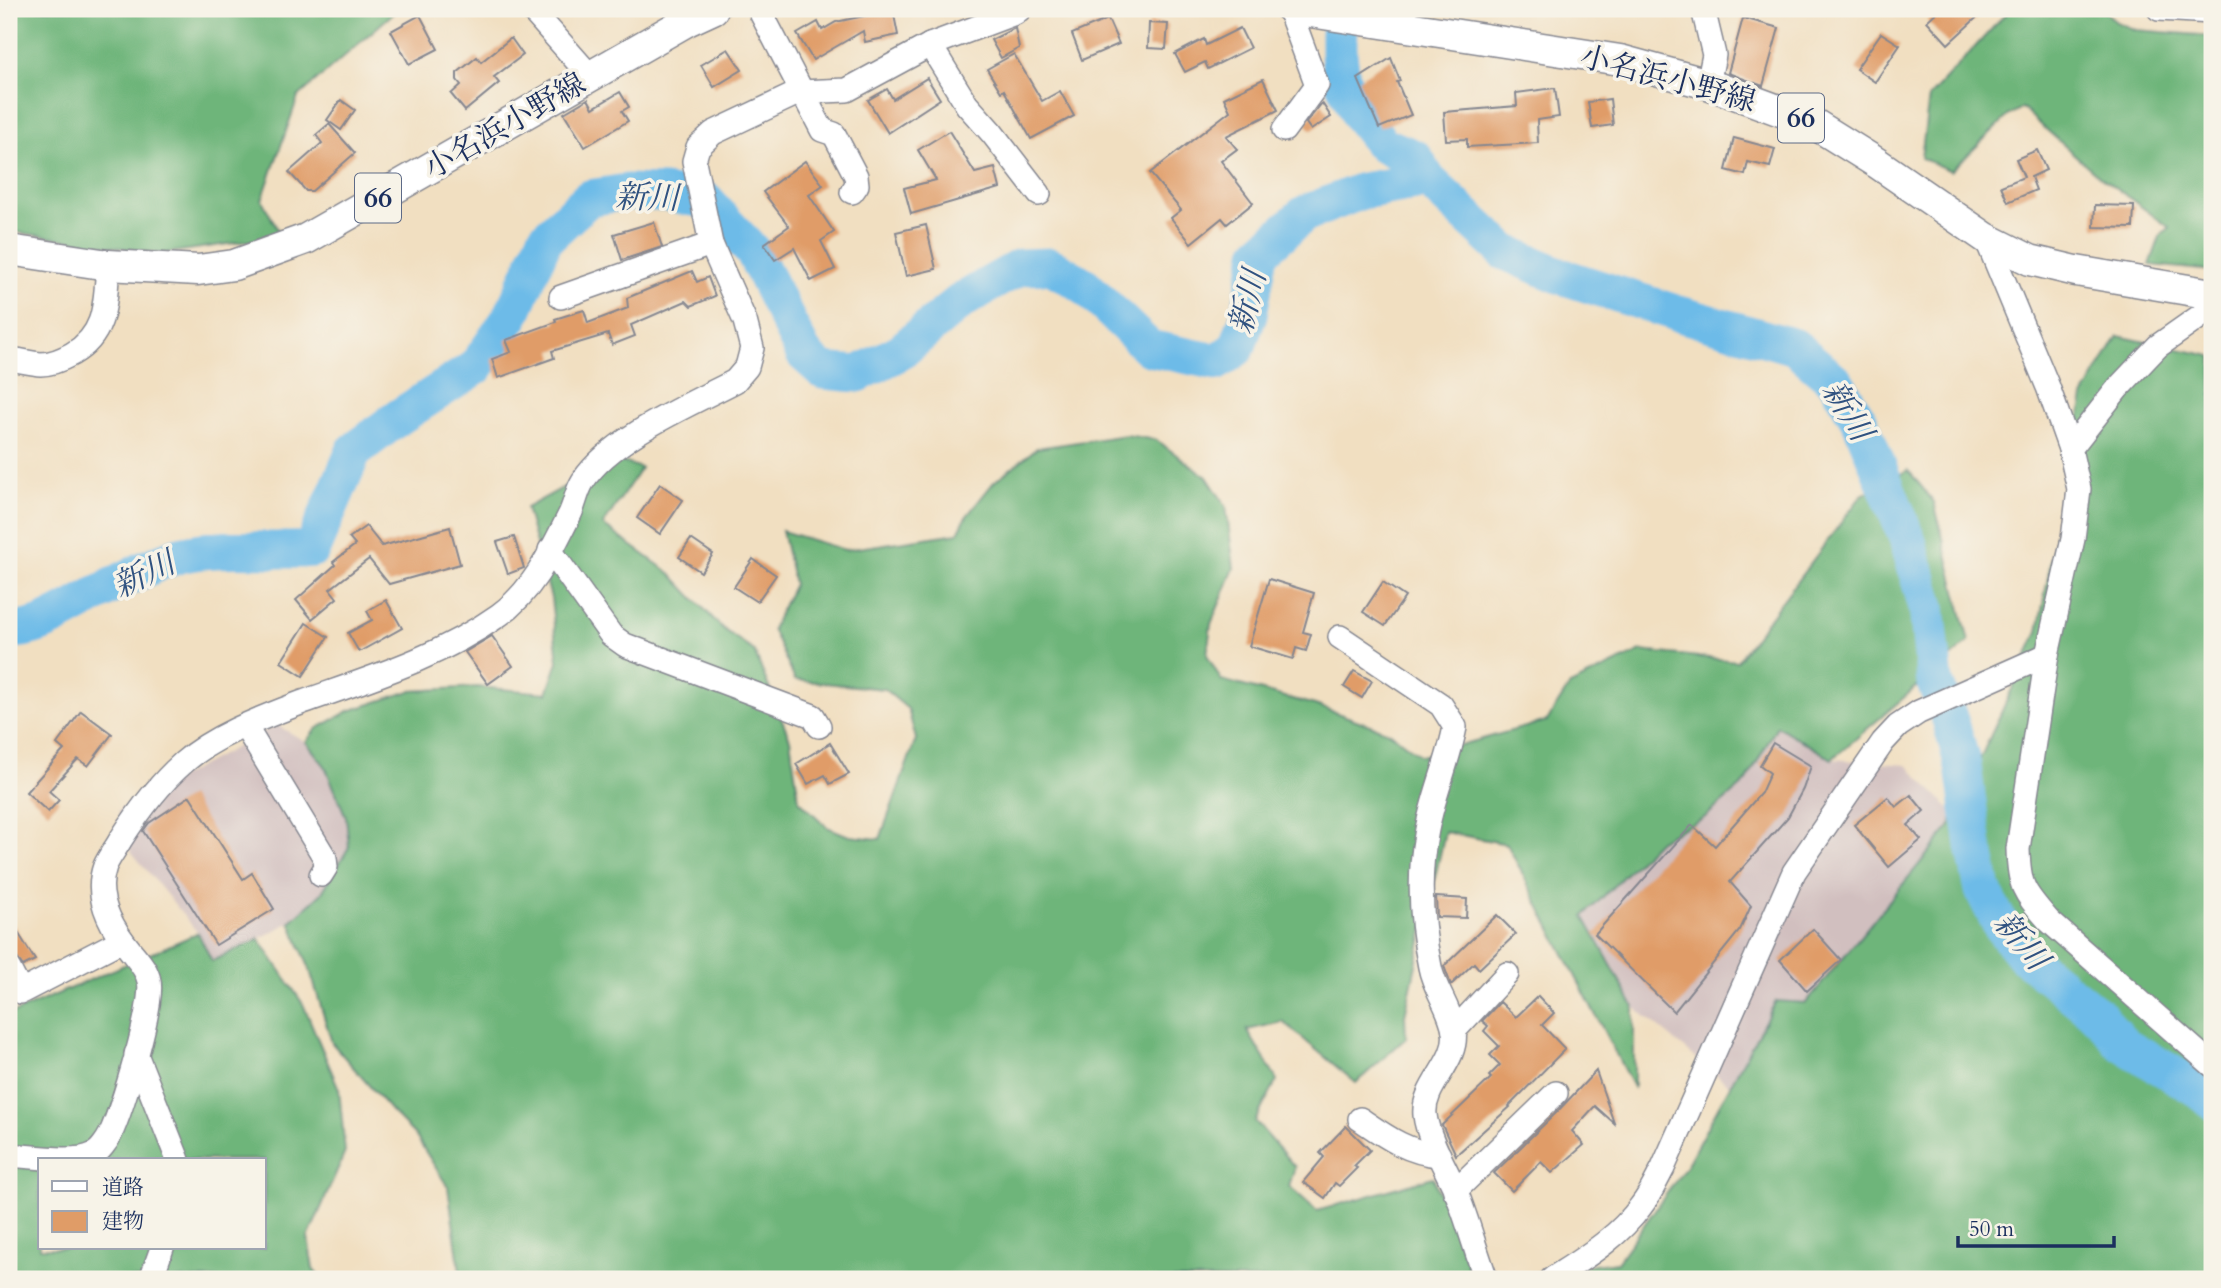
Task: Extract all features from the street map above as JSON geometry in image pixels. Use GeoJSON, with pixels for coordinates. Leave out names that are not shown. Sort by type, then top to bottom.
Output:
{"type":"FeatureCollection","features":[{"type":"Feature","properties":{"kind":"main road","name":"小名浜小野線"},"geometry":{"type":"LineString","coordinates":[[9,250],[108,265],[198,270],[234,265],[263,257],[306,239],[687,21],[713,9]]}},
{"type":"Feature","properties":{"kind":"main road","name":"小名浜小野線"},"geometry":{"type":"LineString","coordinates":[[1290,9],[1620,60],[1708,84],[1813,123],[1877,163],[1986,238],[2030,260],[2076,271],[2212,294]]}},
{"type":"Feature","properties":{"kind":"street"},"geometry":{"type":"LineString","coordinates":[[531,9],[591,77]]}},
{"type":"Feature","properties":{"kind":"street"},"geometry":{"type":"LineString","coordinates":[[759,9],[822,130],[834,134],[856,176],[858,185],[852,192]]}},
{"type":"Feature","properties":{"kind":"street"},"geometry":{"type":"LineString","coordinates":[[9,1155],[78,1158],[95,1153],[109,1137],[150,1000],[149,981],[106,912],[101,888],[106,865],[143,805],[184,762],[208,745],[270,715],[428,656],[498,616],[520,599],[532,584],[571,514],[581,484],[598,462],[624,442],[735,381],[747,368],[751,348],[745,321],[710,237],[694,161],[698,147],[713,133],[800,92],[847,90],[930,45],[1020,9]]}},
{"type":"Feature","properties":{"kind":"street"},"geometry":{"type":"LineString","coordinates":[[1284,130],[1317,85],[1290,9]]}},
{"type":"Feature","properties":{"kind":"street"},"geometry":{"type":"LineString","coordinates":[[1703,9],[1714,55],[1708,84]]}},
{"type":"Feature","properties":{"kind":"street"},"geometry":{"type":"LineString","coordinates":[[2159,9],[2212,12]]}},
{"type":"Feature","properties":{"kind":"street"},"geometry":{"type":"LineString","coordinates":[[930,45],[967,105],[1038,194]]}},
{"type":"Feature","properties":{"kind":"street"},"geometry":{"type":"LineString","coordinates":[[561,297],[710,237]]}},
{"type":"Feature","properties":{"kind":"street"},"geometry":{"type":"LineString","coordinates":[[1986,238],[2048,387],[2070,449],[2079,489],[2073,539],[2047,654],[2018,849],[2019,877],[2028,896],[2049,921],[2212,1065]]}},
{"type":"Feature","properties":{"kind":"street"},"geometry":{"type":"LineString","coordinates":[[9,359],[43,364],[66,358],[86,346],[99,330],[108,265]]}},
{"type":"Feature","properties":{"kind":"street"},"geometry":{"type":"LineString","coordinates":[[2070,449],[2118,388],[2158,346],[2212,308]]}},
{"type":"Feature","properties":{"kind":"street"},"geometry":{"type":"LineString","coordinates":[[550,550],[611,635],[625,645],[813,716],[819,726]]}},
{"type":"Feature","properties":{"kind":"street"},"geometry":{"type":"LineString","coordinates":[[1340,637],[1441,705],[1455,727],[1426,834],[1421,876],[1430,969],[1454,1031],[1453,1048],[1426,1101],[1425,1116],[1486,1279]]}},
{"type":"Feature","properties":{"kind":"street"},"geometry":{"type":"LineString","coordinates":[[1552,1279],[1617,1233],[1642,1206],[1663,1168],[1794,872],[1883,742],[1898,726],[1931,707],[2047,654]]}},
{"type":"Feature","properties":{"kind":"street"},"geometry":{"type":"LineString","coordinates":[[245,726],[326,859],[326,867],[321,875]]}},
{"type":"Feature","properties":{"kind":"street"},"geometry":{"type":"LineString","coordinates":[[9,969],[20,992],[122,940]]}},
{"type":"Feature","properties":{"kind":"street"},"geometry":{"type":"LineString","coordinates":[[1454,1031],[1507,974]]}},
{"type":"Feature","properties":{"kind":"street"},"geometry":{"type":"LineString","coordinates":[[136,1054],[177,1158]]}},
{"type":"Feature","properties":{"kind":"street"},"geometry":{"type":"LineString","coordinates":[[1455,1191],[1556,1093]]}},
{"type":"Feature","properties":{"kind":"street"},"geometry":{"type":"LineString","coordinates":[[1360,1119],[1407,1148],[1439,1155]]}},
{"type":"Feature","properties":{"kind":"street"},"geometry":{"type":"LineString","coordinates":[[151,1279],[161,1250]]}},
{"type":"Feature","properties":{"kind":"shaded area"},"geometry":{"type":"Polygon","coordinates":[[[277,725],[306,742],[325,766],[346,817],[349,847],[321,894],[290,922],[212,961],[198,933],[130,850],[118,811],[277,725]]]}},
{"type":"Feature","properties":{"kind":"shaded area"},"geometry":{"type":"Polygon","coordinates":[[[1778,725],[1832,759],[1907,765],[1955,814],[1948,829],[1806,1003],[1776,1002],[1730,1086],[1634,1007],[1584,916],[1659,840],[1704,818],[1746,782],[1778,725]]]}},
{"type":"Feature","properties":{"kind":"green space"},"geometry":{"type":"Polygon","coordinates":[[[9,9],[398,9],[298,97],[262,200],[281,236],[161,254],[9,231],[9,9]]]}},
{"type":"Feature","properties":{"kind":"green space"},"geometry":{"type":"Polygon","coordinates":[[[2010,9],[2103,9],[2116,22],[2136,30],[2212,36],[2212,271],[2150,265],[2161,234],[2170,228],[2093,171],[2022,108],[2008,116],[1951,171],[1921,158],[1929,97],[2010,9]]]}},
{"type":"Feature","properties":{"kind":"green space"},"geometry":{"type":"Polygon","coordinates":[[[2118,336],[2212,356],[2212,1279],[1519,1279],[1520,1275],[1617,1262],[1685,1168],[1776,1001],[1806,1003],[1948,829],[2038,632],[2085,393],[2118,336]]]}},
{"type":"Feature","properties":{"kind":"green space"},"geometry":{"type":"Polygon","coordinates":[[[1126,435],[1156,440],[1207,477],[1226,506],[1234,568],[1211,624],[1207,655],[1221,680],[1315,705],[1389,732],[1421,756],[1547,721],[1570,685],[1641,651],[1737,661],[1862,495],[1908,470],[1934,502],[1969,642],[1832,759],[1777,726],[1746,782],[1704,818],[1659,840],[1584,916],[1634,1007],[1634,1089],[1507,844],[1445,832],[1405,1015],[1406,1038],[1356,1083],[1283,1022],[1247,1030],[1277,1080],[1255,1121],[1295,1167],[1289,1186],[1317,1211],[1433,1177],[1473,1279],[461,1279],[448,1187],[415,1135],[332,1043],[309,967],[290,922],[321,894],[349,847],[346,817],[325,766],[306,742],[316,729],[349,711],[410,691],[478,687],[547,693],[558,662],[551,598],[526,508],[615,459],[641,468],[603,525],[671,574],[722,628],[754,651],[790,739],[799,800],[827,827],[849,836],[880,839],[916,739],[908,709],[884,689],[795,680],[772,629],[794,584],[782,531],[845,550],[958,533],[966,517],[994,482],[1037,448],[1126,435]]]}},
{"type":"Feature","properties":{"kind":"green space"},"geometry":{"type":"Polygon","coordinates":[[[198,933],[212,961],[259,939],[303,1004],[339,1089],[345,1152],[308,1238],[313,1269],[321,1279],[9,1279],[9,1015],[198,933]]]}},
{"type":"Feature","properties":{"kind":"building"},"geometry":{"type":"Polygon","coordinates":[[[1940,9],[1986,9],[1948,44],[1927,21],[1940,9]]]}},
{"type":"Feature","properties":{"kind":"building"},"geometry":{"type":"Polygon","coordinates":[[[893,10],[898,35],[865,42],[863,31],[813,60],[797,34],[818,22],[822,30],[836,22],[893,10]]]}},
{"type":"Feature","properties":{"kind":"building"},"geometry":{"type":"Polygon","coordinates":[[[420,15],[438,49],[409,64],[391,31],[420,15]]]}},
{"type":"Feature","properties":{"kind":"building"},"geometry":{"type":"Polygon","coordinates":[[[1743,18],[1779,28],[1763,86],[1728,73],[1743,18]]]}},
{"type":"Feature","properties":{"kind":"building"},"geometry":{"type":"Polygon","coordinates":[[[1108,19],[1119,44],[1082,60],[1072,34],[1108,19]]]}},
{"type":"Feature","properties":{"kind":"building"},"geometry":{"type":"Polygon","coordinates":[[[1149,23],[1168,24],[1166,49],[1148,48],[1149,23]]]}},
{"type":"Feature","properties":{"kind":"building"},"geometry":{"type":"Polygon","coordinates":[[[1015,28],[1019,48],[1001,58],[991,40],[1015,28]]]}},
{"type":"Feature","properties":{"kind":"building"},"geometry":{"type":"Polygon","coordinates":[[[1240,28],[1250,48],[1208,69],[1205,62],[1185,72],[1175,54],[1204,39],[1206,45],[1240,28]]]}},
{"type":"Feature","properties":{"kind":"building"},"geometry":{"type":"Polygon","coordinates":[[[1881,33],[1900,45],[1875,82],[1856,69],[1881,33]]]}},
{"type":"Feature","properties":{"kind":"building"},"geometry":{"type":"Polygon","coordinates":[[[511,38],[523,55],[494,77],[499,83],[465,111],[451,94],[461,85],[457,80],[457,73],[477,57],[481,62],[511,38]]]}},
{"type":"Feature","properties":{"kind":"building"},"geometry":{"type":"Polygon","coordinates":[[[728,49],[742,70],[714,87],[701,65],[728,49]]]}},
{"type":"Feature","properties":{"kind":"building"},"geometry":{"type":"Polygon","coordinates":[[[1014,54],[1042,101],[1060,91],[1074,116],[1031,139],[1004,90],[1001,92],[987,69],[1014,54]]]}},
{"type":"Feature","properties":{"kind":"building"},"geometry":{"type":"Polygon","coordinates":[[[1391,58],[1400,81],[1397,82],[1411,115],[1379,128],[1358,79],[1391,58]]]}},
{"type":"Feature","properties":{"kind":"building"},"geometry":{"type":"Polygon","coordinates":[[[927,78],[940,99],[888,133],[868,100],[887,89],[893,99],[927,78]]]}},
{"type":"Feature","properties":{"kind":"building"},"geometry":{"type":"Polygon","coordinates":[[[1263,79],[1278,110],[1226,136],[1237,149],[1221,161],[1253,203],[1227,224],[1222,218],[1191,243],[1171,218],[1181,210],[1150,173],[1230,111],[1224,98],[1263,79]]]}},
{"type":"Feature","properties":{"kind":"building"},"geometry":{"type":"Polygon","coordinates":[[[1555,88],[1559,117],[1537,120],[1538,143],[1467,147],[1467,139],[1446,140],[1444,112],[1517,106],[1516,93],[1555,88]]]}},
{"type":"Feature","properties":{"kind":"building"},"geometry":{"type":"Polygon","coordinates":[[[620,92],[629,107],[622,111],[628,121],[585,147],[564,113],[588,99],[593,108],[620,92]]]}},
{"type":"Feature","properties":{"kind":"building"},"geometry":{"type":"Polygon","coordinates":[[[1610,99],[1613,125],[1592,128],[1588,102],[1610,99]]]}},
{"type":"Feature","properties":{"kind":"building"},"geometry":{"type":"Polygon","coordinates":[[[341,100],[355,110],[341,130],[327,120],[341,100]]]}},
{"type":"Feature","properties":{"kind":"building"},"geometry":{"type":"Polygon","coordinates":[[[1322,103],[1331,117],[1311,130],[1306,123],[1322,103]]]}},
{"type":"Feature","properties":{"kind":"building"},"geometry":{"type":"Polygon","coordinates":[[[329,124],[355,153],[312,191],[306,191],[289,172],[322,143],[316,135],[329,124]]]}},
{"type":"Feature","properties":{"kind":"building"},"geometry":{"type":"Polygon","coordinates":[[[949,131],[975,173],[995,168],[1000,188],[911,214],[904,188],[936,180],[918,150],[949,131]]]}},
{"type":"Feature","properties":{"kind":"building"},"geometry":{"type":"Polygon","coordinates":[[[1734,138],[1775,149],[1770,167],[1748,162],[1745,175],[1726,170],[1734,138]]]}},
{"type":"Feature","properties":{"kind":"building"},"geometry":{"type":"Polygon","coordinates":[[[2037,150],[2046,170],[2031,177],[2036,190],[2008,202],[2001,186],[2024,177],[2016,159],[2037,150]]]}},
{"type":"Feature","properties":{"kind":"building"},"geometry":{"type":"Polygon","coordinates":[[[805,161],[823,185],[809,195],[834,232],[821,241],[835,269],[811,281],[794,248],[775,260],[764,244],[789,226],[763,192],[805,161]]]}},
{"type":"Feature","properties":{"kind":"building"},"geometry":{"type":"Polygon","coordinates":[[[2095,205],[2134,206],[2133,228],[2094,227],[2095,205]]]}},
{"type":"Feature","properties":{"kind":"building"},"geometry":{"type":"Polygon","coordinates":[[[654,222],[662,247],[622,260],[614,234],[654,222]]]}},
{"type":"Feature","properties":{"kind":"building"},"geometry":{"type":"Polygon","coordinates":[[[926,225],[936,269],[906,276],[896,232],[926,225]]]}},
{"type":"Feature","properties":{"kind":"building"},"geometry":{"type":"Polygon","coordinates":[[[692,271],[697,282],[708,277],[715,296],[691,306],[686,301],[631,325],[635,336],[612,345],[608,334],[552,351],[554,358],[498,378],[492,359],[511,352],[506,340],[584,310],[588,323],[628,308],[627,298],[692,271]]]}},
{"type":"Feature","properties":{"kind":"building"},"geometry":{"type":"Polygon","coordinates":[[[660,484],[683,500],[660,534],[637,518],[660,484]]]}},
{"type":"Feature","properties":{"kind":"building"},"geometry":{"type":"Polygon","coordinates":[[[366,526],[382,546],[450,527],[460,564],[389,584],[369,559],[330,589],[337,598],[312,619],[296,600],[335,565],[333,562],[355,545],[349,538],[366,526]]]}},
{"type":"Feature","properties":{"kind":"building"},"geometry":{"type":"Polygon","coordinates":[[[514,537],[524,568],[508,574],[497,542],[514,537]]]}},
{"type":"Feature","properties":{"kind":"building"},"geometry":{"type":"Polygon","coordinates":[[[691,539],[713,554],[701,572],[679,557],[691,539]]]}},
{"type":"Feature","properties":{"kind":"building"},"geometry":{"type":"Polygon","coordinates":[[[753,559],[776,575],[757,602],[734,587],[753,559]]]}},
{"type":"Feature","properties":{"kind":"building"},"geometry":{"type":"Polygon","coordinates":[[[1269,579],[1314,593],[1303,632],[1311,634],[1306,651],[1296,648],[1293,659],[1249,646],[1269,579]]]}},
{"type":"Feature","properties":{"kind":"building"},"geometry":{"type":"Polygon","coordinates":[[[1383,582],[1405,597],[1385,626],[1363,612],[1383,582]]]}},
{"type":"Feature","properties":{"kind":"building"},"geometry":{"type":"Polygon","coordinates":[[[386,600],[402,628],[359,652],[348,633],[372,620],[367,611],[386,600]]]}},
{"type":"Feature","properties":{"kind":"building"},"geometry":{"type":"Polygon","coordinates":[[[306,623],[328,637],[303,676],[281,662],[306,623]]]}},
{"type":"Feature","properties":{"kind":"building"},"geometry":{"type":"Polygon","coordinates":[[[492,636],[513,666],[488,684],[465,652],[492,636]]]}},
{"type":"Feature","properties":{"kind":"building"},"geometry":{"type":"Polygon","coordinates":[[[1354,671],[1372,681],[1362,698],[1344,687],[1354,671]]]}},
{"type":"Feature","properties":{"kind":"building"},"geometry":{"type":"Polygon","coordinates":[[[81,711],[112,734],[88,766],[78,759],[49,791],[59,800],[48,812],[26,792],[64,750],[57,744],[81,711]]]}},
{"type":"Feature","properties":{"kind":"building"},"geometry":{"type":"Polygon","coordinates":[[[830,743],[849,774],[830,784],[825,775],[808,784],[796,764],[830,743]]]}},
{"type":"Feature","properties":{"kind":"building"},"geometry":{"type":"Polygon","coordinates":[[[1773,743],[1811,766],[1803,789],[1788,817],[1730,882],[1751,906],[1740,930],[1674,1012],[1595,934],[1692,825],[1715,846],[1761,793],[1770,773],[1760,765],[1773,743]]]}},
{"type":"Feature","properties":{"kind":"building"},"geometry":{"type":"Polygon","coordinates":[[[1911,795],[1924,811],[1908,825],[1921,840],[1889,867],[1854,825],[1888,797],[1896,807],[1911,795]]]}},
{"type":"Feature","properties":{"kind":"building"},"geometry":{"type":"Polygon","coordinates":[[[190,796],[243,879],[252,873],[274,909],[216,945],[143,831],[149,823],[190,796]]]}},
{"type":"Feature","properties":{"kind":"building"},"geometry":{"type":"Polygon","coordinates":[[[1436,897],[1467,899],[1466,918],[1437,917],[1436,897]]]}},
{"type":"Feature","properties":{"kind":"building"},"geometry":{"type":"Polygon","coordinates":[[[1497,915],[1516,934],[1479,969],[1474,963],[1451,985],[1444,966],[1497,915]]]}},
{"type":"Feature","properties":{"kind":"building"},"geometry":{"type":"Polygon","coordinates":[[[9,918],[35,960],[23,966],[17,958],[9,954],[9,918]]]}},
{"type":"Feature","properties":{"kind":"building"},"geometry":{"type":"Polygon","coordinates":[[[1813,929],[1841,960],[1807,991],[1780,960],[1813,929]]]}},
{"type":"Feature","properties":{"kind":"building"},"geometry":{"type":"Polygon","coordinates":[[[1538,996],[1554,1013],[1542,1025],[1565,1049],[1510,1107],[1456,1155],[1442,1125],[1491,1078],[1489,1076],[1500,1065],[1490,1055],[1499,1046],[1484,1031],[1488,1026],[1482,1021],[1500,1002],[1516,1017],[1538,996]]]}},
{"type":"Feature","properties":{"kind":"building"},"geometry":{"type":"Polygon","coordinates":[[[1596,1071],[1614,1123],[1595,1106],[1572,1131],[1584,1145],[1552,1173],[1541,1162],[1512,1191],[1494,1173],[1596,1071]]]}},
{"type":"Feature","properties":{"kind":"building"},"geometry":{"type":"Polygon","coordinates":[[[1346,1126],[1370,1150],[1339,1186],[1335,1183],[1325,1198],[1303,1182],[1324,1157],[1320,1153],[1346,1126]]]}},
{"type":"Feature","properties":{"kind":"waterway","name":"新川"},"geometry":{"type":"LineString","coordinates":[[1345,9],[1339,33],[1342,79],[1359,115],[1383,145],[1415,158],[1428,180],[1505,252],[1561,276],[1795,347],[1836,382],[1861,424],[1907,538],[1927,607],[1935,683],[1950,719],[1963,766],[1983,890],[2002,928],[2023,955],[2101,1018],[2121,1043],[2198,1089],[2212,1101]]}},
{"type":"Feature","properties":{"kind":"waterway","name":"新川"},"geometry":{"type":"LineString","coordinates":[[9,630],[45,622],[145,569],[184,554],[216,550],[312,549],[354,451],[396,419],[476,367],[512,315],[545,239],[589,198],[627,192],[664,193],[705,200],[754,253],[804,354],[823,371],[858,374],[900,352],[960,302],[1020,267],[1051,266],[1085,286],[1149,348],[1217,362],[1237,348],[1249,314],[1260,253],[1304,214],[1362,191],[1428,180]]}}]}
